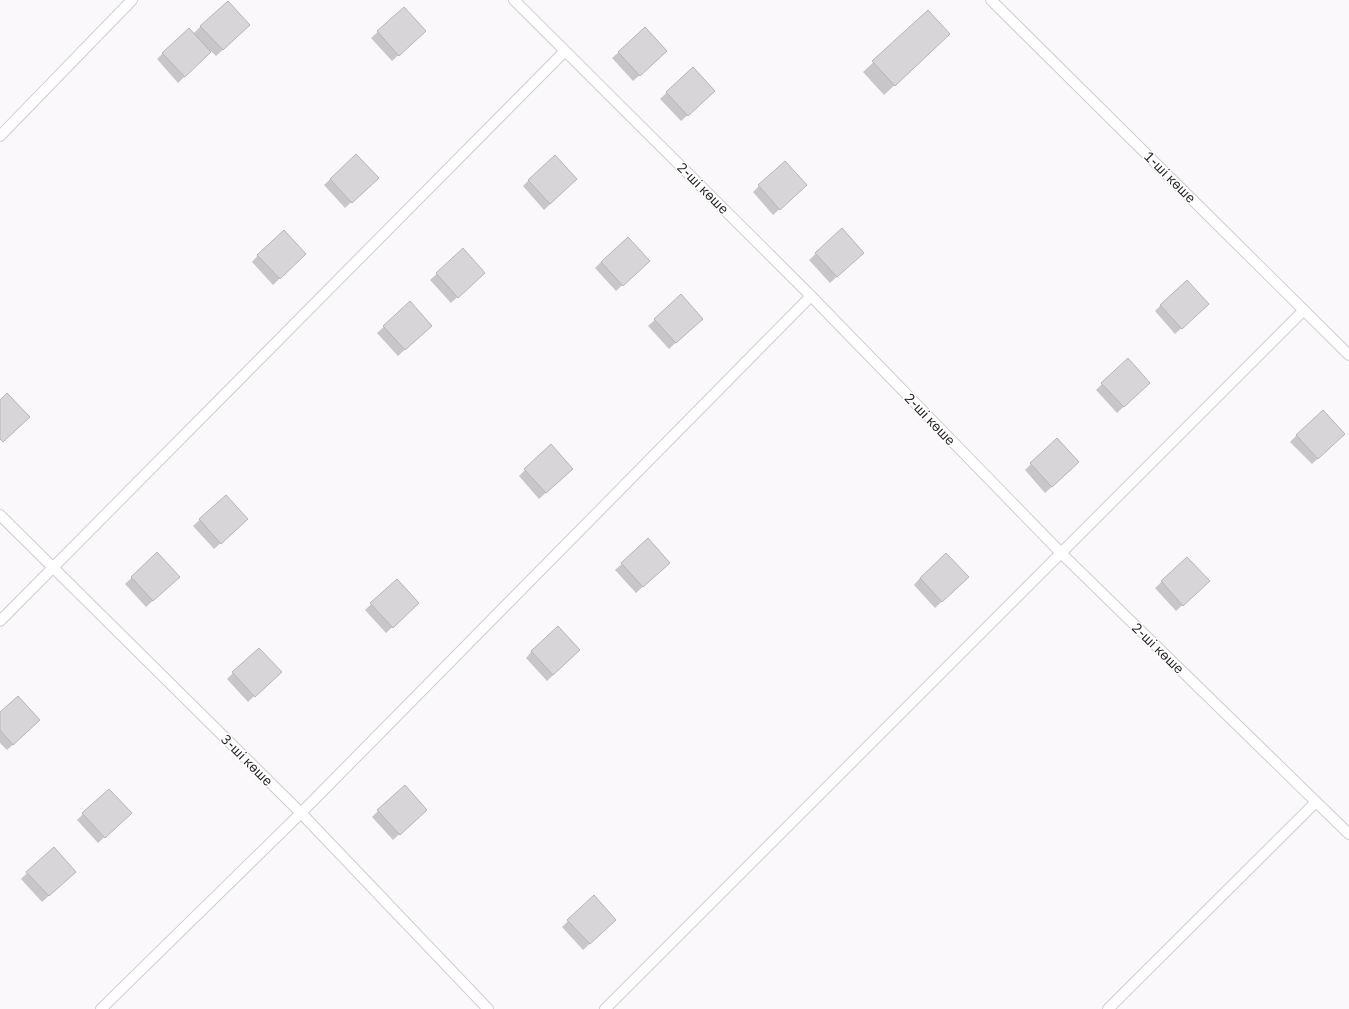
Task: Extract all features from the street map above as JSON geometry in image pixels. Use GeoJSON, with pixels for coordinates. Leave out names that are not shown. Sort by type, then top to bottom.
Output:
{"type":"FeatureCollection","features":[{"type":"Feature","properties":{"kind":"lane"},"geometry":{"type":"LineString","coordinates":[[0,136],[132,0]]}},
{"type":"Feature","properties":{"kind":"lane","name":"2-ші көше"},"geometry":{"type":"LineString","coordinates":[[514,0],[811,296],[1062,554],[1349,834]]}},
{"type":"Feature","properties":{"kind":"lane","name":"1-ші көше"},"geometry":{"type":"LineString","coordinates":[[991,0],[1349,355]]}},
{"type":"Feature","properties":{"kind":"lane"},"geometry":{"type":"LineString","coordinates":[[0,621],[566,51]]}},
{"type":"Feature","properties":{"kind":"lane"},"geometry":{"type":"LineString","coordinates":[[101,1009],[301,812],[811,296]]}},
{"type":"Feature","properties":{"kind":"lane"},"geometry":{"type":"LineString","coordinates":[[605,1009],[1062,554],[1304,310]]}},
{"type":"Feature","properties":{"kind":"lane","name":"3-ші көше"},"geometry":{"type":"LineString","coordinates":[[0,515],[52,568],[301,812],[488,1009]]}},
{"type":"Feature","properties":{"kind":"lane"},"geometry":{"type":"LineString","coordinates":[[1108,1009],[1316,802]]}},
{"type":"Feature","properties":{"kind":"building"},"geometry":{"type":"Polygon","coordinates":[[[228,1],[250,25],[223,50],[200,26],[228,1]]]}},
{"type":"Feature","properties":{"kind":"building"},"geometry":{"type":"Polygon","coordinates":[[[404,7],[426,31],[399,56],[377,31],[404,7]]]}},
{"type":"Feature","properties":{"kind":"building"},"geometry":{"type":"Polygon","coordinates":[[[928,10],[950,34],[895,86],[872,61],[928,10]]]}},
{"type":"Feature","properties":{"kind":"building"},"geometry":{"type":"Polygon","coordinates":[[[645,27],[667,51],[640,76],[618,52],[645,27]]]}},
{"type":"Feature","properties":{"kind":"building"},"geometry":{"type":"Polygon","coordinates":[[[189,28],[211,52],[185,77],[162,53],[189,28]]]}},
{"type":"Feature","properties":{"kind":"building"},"geometry":{"type":"Polygon","coordinates":[[[693,67],[715,91],[688,116],[666,92],[693,67]]]}},
{"type":"Feature","properties":{"kind":"building"},"geometry":{"type":"Polygon","coordinates":[[[356,154],[379,178],[352,203],[330,179],[356,154]]]}},
{"type":"Feature","properties":{"kind":"building"},"geometry":{"type":"Polygon","coordinates":[[[555,155],[577,179],[550,204],[528,180],[555,155]]]}},
{"type":"Feature","properties":{"kind":"building"},"geometry":{"type":"Polygon","coordinates":[[[785,161],[807,185],[780,210],[758,185],[785,161]]]}},
{"type":"Feature","properties":{"kind":"building"},"geometry":{"type":"Polygon","coordinates":[[[842,228],[864,253],[837,277],[815,253],[842,228]]]}},
{"type":"Feature","properties":{"kind":"building"},"geometry":{"type":"Polygon","coordinates":[[[284,230],[306,254],[280,279],[257,255],[284,230]]]}},
{"type":"Feature","properties":{"kind":"building"},"geometry":{"type":"Polygon","coordinates":[[[628,237],[650,261],[623,286],[601,262],[628,237]]]}},
{"type":"Feature","properties":{"kind":"building"},"geometry":{"type":"Polygon","coordinates":[[[463,248],[485,273],[458,298],[436,273],[463,248]]]}},
{"type":"Feature","properties":{"kind":"building"},"geometry":{"type":"Polygon","coordinates":[[[1187,280],[1209,304],[1182,329],[1160,305],[1187,280]]]}},
{"type":"Feature","properties":{"kind":"building"},"geometry":{"type":"Polygon","coordinates":[[[681,294],[703,319],[676,343],[654,319],[681,294]]]}},
{"type":"Feature","properties":{"kind":"building"},"geometry":{"type":"Polygon","coordinates":[[[410,301],[432,326],[405,350],[383,326],[410,301]]]}},
{"type":"Feature","properties":{"kind":"building"},"geometry":{"type":"Polygon","coordinates":[[[1128,358],[1150,383],[1124,407],[1101,383],[1128,358]]]}},
{"type":"Feature","properties":{"kind":"building"},"geometry":{"type":"Polygon","coordinates":[[[7,393],[30,417],[3,442],[0,439],[0,400],[7,393]]]}},
{"type":"Feature","properties":{"kind":"building"},"geometry":{"type":"Polygon","coordinates":[[[1323,410],[1345,434],[1318,459],[1296,435],[1323,410]]]}},
{"type":"Feature","properties":{"kind":"building"},"geometry":{"type":"Polygon","coordinates":[[[1057,438],[1079,462],[1052,487],[1030,463],[1057,438]]]}},
{"type":"Feature","properties":{"kind":"building"},"geometry":{"type":"Polygon","coordinates":[[[551,444],[573,469],[546,493],[524,469],[551,444]]]}},
{"type":"Feature","properties":{"kind":"building"},"geometry":{"type":"Polygon","coordinates":[[[226,495],[248,519],[221,544],[199,519],[226,495]]]}},
{"type":"Feature","properties":{"kind":"building"},"geometry":{"type":"Polygon","coordinates":[[[648,538],[670,563],[643,587],[621,563],[648,538]]]}},
{"type":"Feature","properties":{"kind":"building"},"geometry":{"type":"Polygon","coordinates":[[[157,552],[180,577],[153,601],[131,577],[157,552]]]}},
{"type":"Feature","properties":{"kind":"building"},"geometry":{"type":"Polygon","coordinates":[[[946,553],[969,577],[942,602],[920,578],[946,553]]]}},
{"type":"Feature","properties":{"kind":"building"},"geometry":{"type":"Polygon","coordinates":[[[1187,557],[1210,581],[1183,606],[1161,581],[1187,557]]]}},
{"type":"Feature","properties":{"kind":"building"},"geometry":{"type":"Polygon","coordinates":[[[397,579],[419,603],[393,628],[370,603],[397,579]]]}},
{"type":"Feature","properties":{"kind":"building"},"geometry":{"type":"Polygon","coordinates":[[[558,626],[580,650],[553,675],[531,651],[558,626]]]}},
{"type":"Feature","properties":{"kind":"building"},"geometry":{"type":"Polygon","coordinates":[[[259,648],[282,672],[255,697],[232,672],[259,648]]]}},
{"type":"Feature","properties":{"kind":"building"},"geometry":{"type":"Polygon","coordinates":[[[18,696],[40,720],[13,745],[0,730],[0,712],[18,696]]]}},
{"type":"Feature","properties":{"kind":"building"},"geometry":{"type":"Polygon","coordinates":[[[405,785],[427,810],[400,835],[377,810],[405,785]]]}},
{"type":"Feature","properties":{"kind":"building"},"geometry":{"type":"Polygon","coordinates":[[[109,789],[132,813],[105,838],[82,813],[109,789]]]}},
{"type":"Feature","properties":{"kind":"building"},"geometry":{"type":"Polygon","coordinates":[[[54,847],[76,872],[49,896],[26,872],[54,847]]]}},
{"type":"Feature","properties":{"kind":"building"},"geometry":{"type":"Polygon","coordinates":[[[594,895],[616,920],[590,944],[567,920],[594,895]]]}}]}
